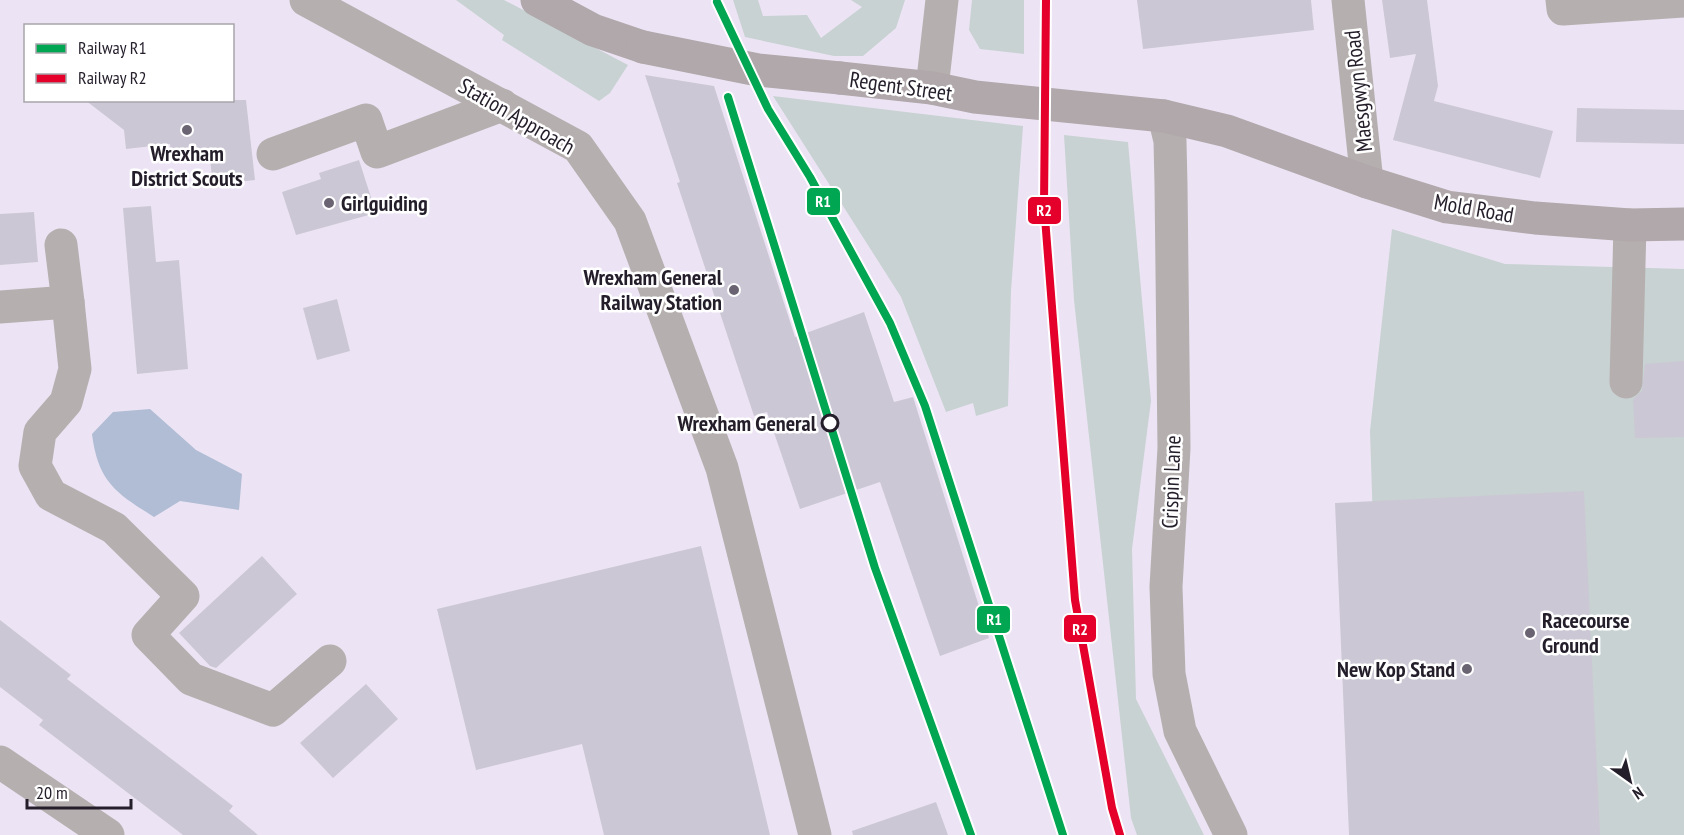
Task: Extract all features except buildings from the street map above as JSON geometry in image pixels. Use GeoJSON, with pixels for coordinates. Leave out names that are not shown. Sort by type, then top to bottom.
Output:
{"type":"FeatureCollection","features":[{"type":"Feature","properties":{"kind":"main road","name":"Regent Street"},"geometry":{"type":"LineString","coordinates":[[537,0],[593,30],[644,47],[758,70],[1164,116],[1227,131],[1273,146]]}},
{"type":"Feature","properties":{"kind":"main road","name":"Mold Road"},"geometry":{"type":"LineString","coordinates":[[1273,146],[1367,182],[1447,207],[1535,218],[1630,225],[1684,224]]}},
{"type":"Feature","properties":{"kind":"street","name":"Station Approach"},"geometry":{"type":"LineString","coordinates":[[306,0],[578,147],[630,221],[722,468],[815,835]]}},
{"type":"Feature","properties":{"kind":"street"},"geometry":{"type":"LineString","coordinates":[[932,88],[942,0]]}},
{"type":"Feature","properties":{"kind":"street","name":"Maesgwyn Road"},"geometry":{"type":"LineString","coordinates":[[1348,0],[1367,182]]}},
{"type":"Feature","properties":{"kind":"street"},"geometry":{"type":"LineString","coordinates":[[1562,0],[1563,9],[1684,1]]}},
{"type":"Feature","properties":{"kind":"street"},"geometry":{"type":"LineString","coordinates":[[273,154],[366,120],[377,152],[502,105]]}},
{"type":"Feature","properties":{"kind":"street","name":"Crispin Lane"},"geometry":{"type":"LineString","coordinates":[[1164,116],[1170,141],[1171,184],[1173,448],[1166,587],[1169,674],[1180,731],[1232,835]]}},
{"type":"Feature","properties":{"kind":"street"},"geometry":{"type":"LineString","coordinates":[[1626,382],[1630,225]]}},
{"type":"Feature","properties":{"kind":"street"},"geometry":{"type":"LineString","coordinates":[[62,246],[75,369],[66,402],[40,432],[35,466],[51,495],[114,528],[183,596],[148,635],[190,680],[273,710],[330,661]]}},
{"type":"Feature","properties":{"kind":"street"},"geometry":{"type":"LineString","coordinates":[[0,307],[68,302]]}},
{"type":"Feature","properties":{"kind":"street"},"geometry":{"type":"LineString","coordinates":[[0,762],[108,835]]}},
{"type":"Feature","properties":{"kind":"shaded area"},"geometry":{"type":"Polygon","coordinates":[[[456,0],[504,0],[628,65],[610,93],[599,101],[502,40],[504,35],[456,0]]]}},
{"type":"Feature","properties":{"kind":"shaded area"},"geometry":{"type":"Polygon","coordinates":[[[733,0],[758,0],[763,16],[807,15],[821,38],[862,7],[851,0],[905,0],[896,28],[863,56],[834,56],[745,37],[733,0]]]}},
{"type":"Feature","properties":{"kind":"shaded area"},"geometry":{"type":"Polygon","coordinates":[[[972,0],[1024,0],[1024,54],[980,49],[969,30],[972,0]]]}},
{"type":"Feature","properties":{"kind":"shaded area"},"geometry":{"type":"Polygon","coordinates":[[[773,96],[1023,126],[1011,291],[1008,406],[976,416],[973,403],[946,412],[901,297],[773,96]]]}},
{"type":"Feature","properties":{"kind":"shaded area"},"geometry":{"type":"Polygon","coordinates":[[[1064,135],[1128,142],[1151,401],[1132,549],[1136,699],[1204,835],[1137,835],[1131,818],[1074,300],[1064,135]]]}},
{"type":"Feature","properties":{"kind":"shaded area","name":"Racecourse Ground"},"geometry":{"type":"Polygon","coordinates":[[[1392,229],[1505,264],[1684,269],[1684,835],[1383,835],[1370,431],[1392,229]]]}},
{"type":"Feature","properties":{"kind":"water"},"geometry":{"type":"Polygon","coordinates":[[[150,409],[196,450],[242,474],[239,510],[180,501],[154,517],[129,501],[111,485],[99,464],[92,434],[113,412],[150,409]]]}},
{"type":"Feature","properties":{"kind":"railway"},"geometry":{"type":"LineString","coordinates":[[717,2],[768,109],[810,177],[890,323],[925,406],[1063,835]]}},
{"type":"Feature","properties":{"kind":"rail line","name":"R2"},"geometry":{"type":"LineString","coordinates":[[1046,0],[1044,205],[1075,600],[1112,808],[1120,835]]}},
{"type":"Feature","properties":{"kind":"rail line","name":"R1"},"geometry":{"type":"LineString","coordinates":[[717,2],[768,109],[810,177],[890,323],[925,406],[1063,835]]}},
{"type":"Feature","properties":{"kind":"rail line","name":"R1"},"geometry":{"type":"LineString","coordinates":[[728,97],[875,568],[971,835]]}},
{"type":"Feature","properties":{"kind":"place","name":"Wrexham District Scouts"},"geometry":{"type":"Point","coordinates":[187,130]}},
{"type":"Feature","properties":{"kind":"place","name":"Girlguiding"},"geometry":{"type":"Point","coordinates":[329,203]}},
{"type":"Feature","properties":{"kind":"place","name":"Wrexham General Railway Station"},"geometry":{"type":"Point","coordinates":[734,290]}},
{"type":"Feature","properties":{"kind":"place","name":"Wrexham General"},"geometry":{"type":"Point","coordinates":[830,423]}},
{"type":"Feature","properties":{"kind":"place","name":"Racecourse Ground"},"geometry":{"type":"Point","coordinates":[1530,633]}},
{"type":"Feature","properties":{"kind":"place","name":"New Kop Stand"},"geometry":{"type":"Point","coordinates":[1467,669]}}]}
